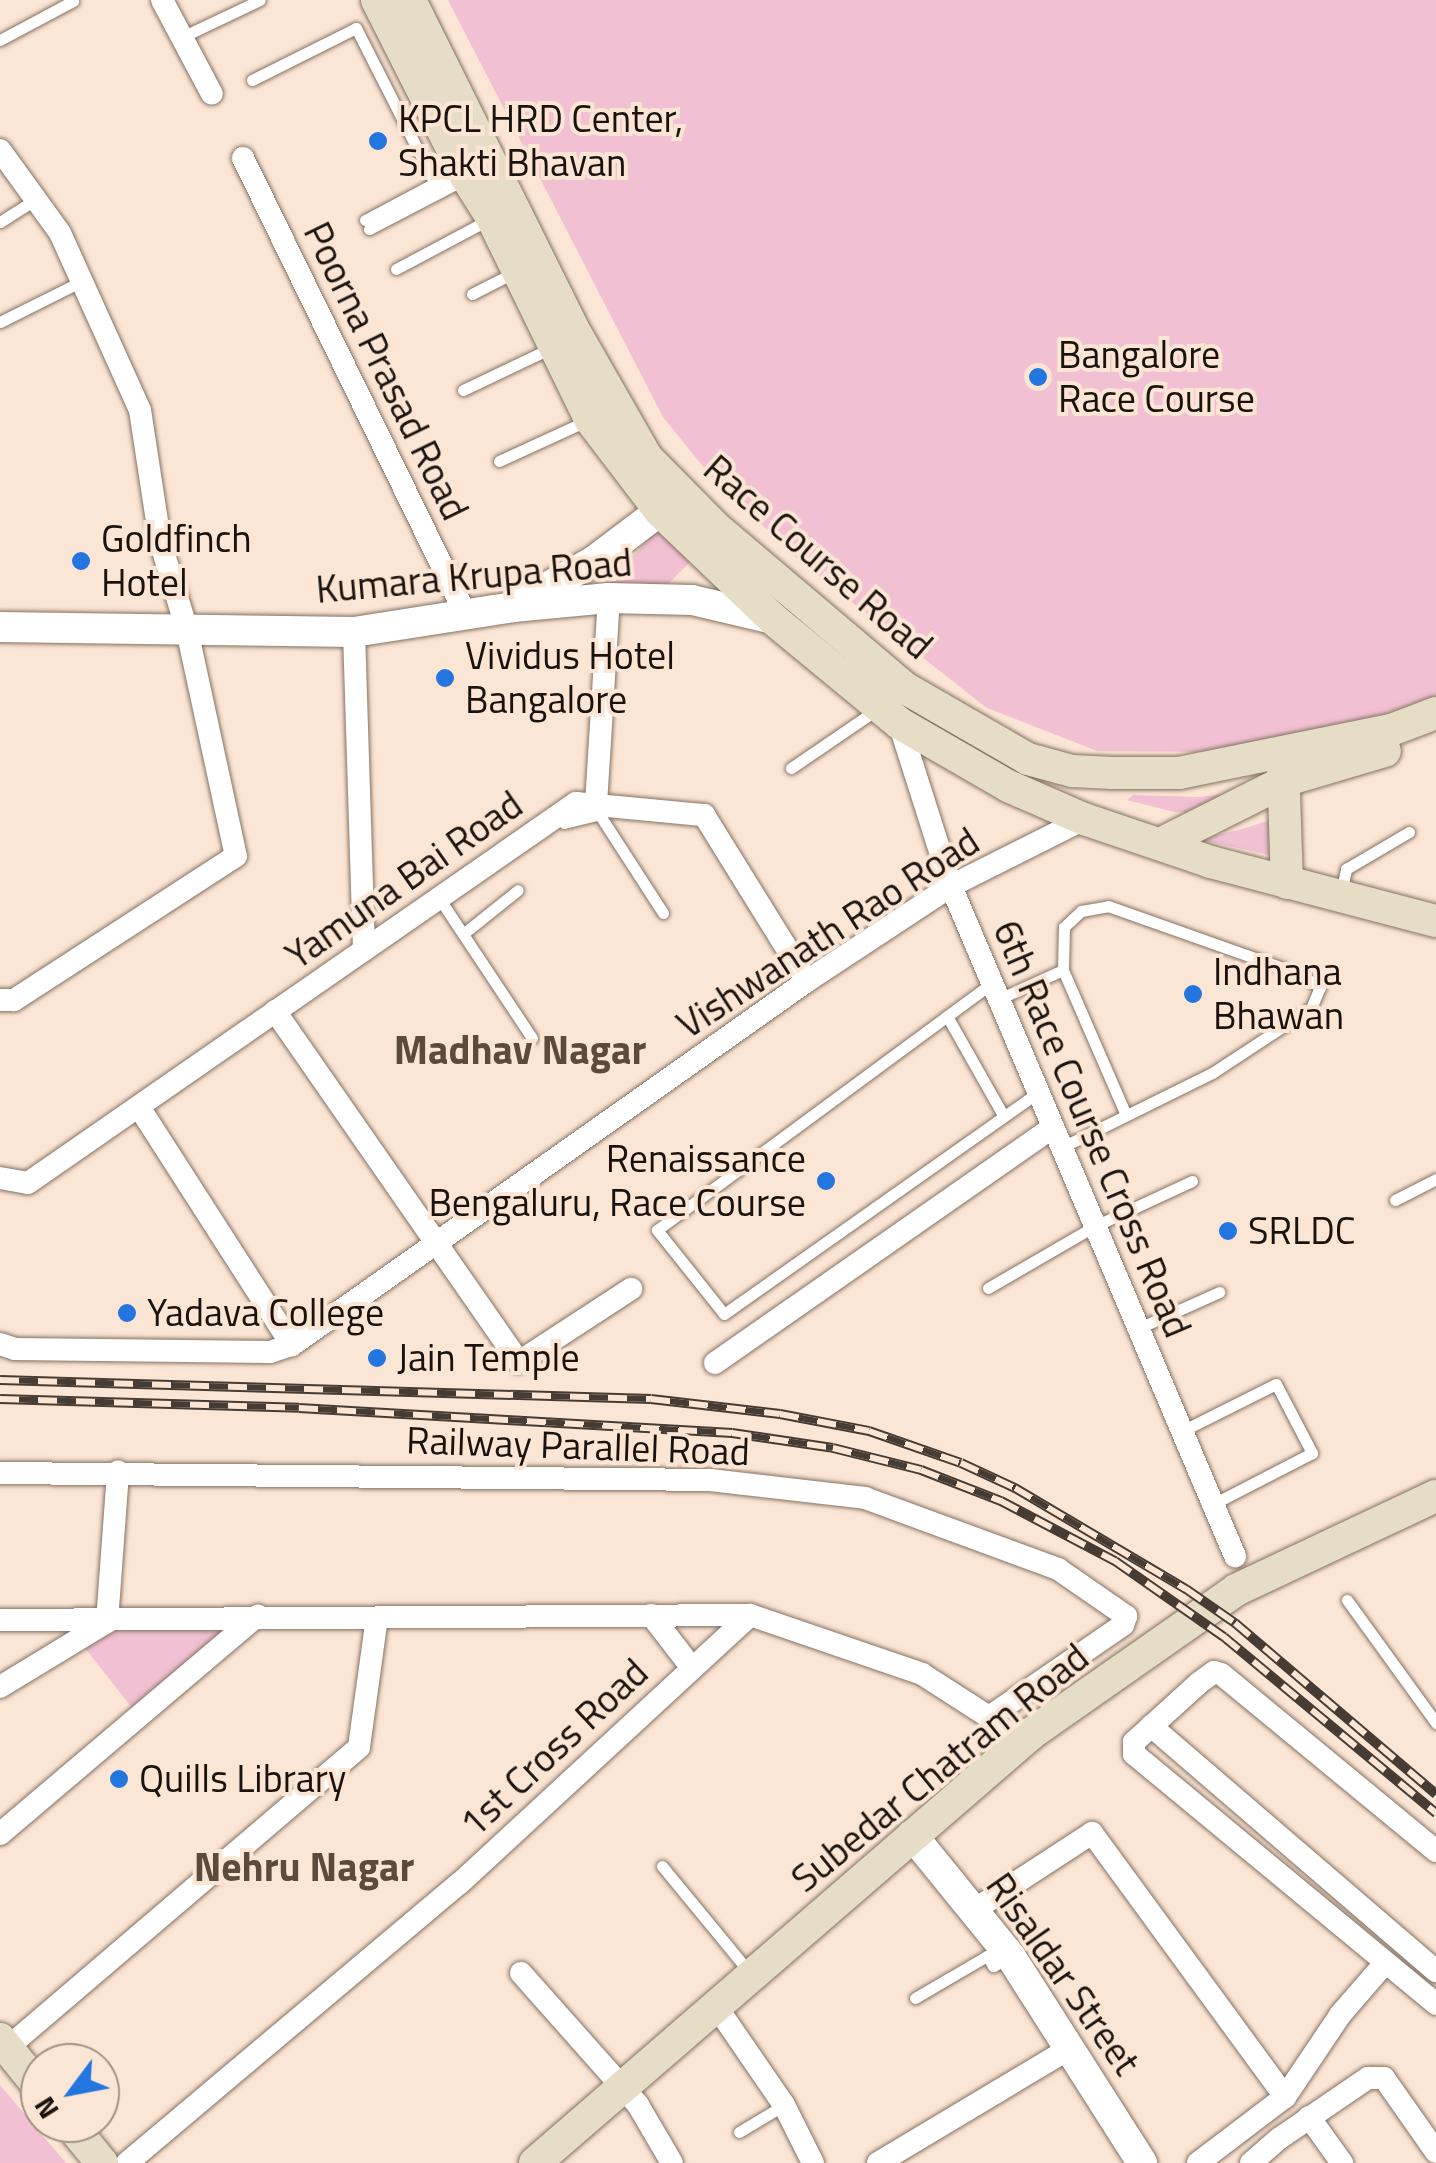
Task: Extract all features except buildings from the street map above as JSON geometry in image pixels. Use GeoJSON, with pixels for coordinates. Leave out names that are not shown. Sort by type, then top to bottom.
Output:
{"type":"FeatureCollection","features":[{"type":"Feature","properties":{"kind":"main road","name":"Race Course Road"},"geometry":{"type":"LineString","coordinates":[[377,0],[455,176],[492,218],[590,420],[774,619],[890,716],[1008,786],[1084,819],[1160,844],[1340,898],[1436,922]]}},
{"type":"Feature","properties":{"kind":"main road","name":"Race Course Road"},"geometry":{"type":"LineString","coordinates":[[410,0],[612,402],[648,458],[670,503],[905,688],[1028,759],[1072,771],[1179,773],[1284,767],[1436,732]]}},
{"type":"Feature","properties":{"kind":"main road","name":"Race Course Road"},"geometry":{"type":"LineString","coordinates":[[1160,844],[1284,767],[1436,713]]}},
{"type":"Feature","properties":{"kind":"main road"},"geometry":{"type":"LineString","coordinates":[[1284,767],[1287,883]]}},
{"type":"Feature","properties":{"kind":"main road"},"geometry":{"type":"LineString","coordinates":[[1084,819],[1113,773]]}},
{"type":"Feature","properties":{"kind":"main road","name":"Subedar Chatram Road"},"geometry":{"type":"LineString","coordinates":[[535,2163],[1020,1744],[1236,1590],[1436,1496]]}},
{"type":"Feature","properties":{"kind":"main road"},"geometry":{"type":"LineString","coordinates":[[4,2043],[20,2063]]}},
{"type":"Feature","properties":{"kind":"main road"},"geometry":{"type":"LineString","coordinates":[[86,2143],[102,2163]]}},
{"type":"Feature","properties":{"kind":"street"},"geometry":{"type":"LineString","coordinates":[[162,0],[212,94]]}},
{"type":"Feature","properties":{"kind":"street"},"geometry":{"type":"LineString","coordinates":[[0,150],[60,233],[140,410],[160,541],[187,630],[236,856],[14,1000],[0,1000]]}},
{"type":"Feature","properties":{"kind":"street","name":"Poorna Prasad Road"},"geometry":{"type":"LineString","coordinates":[[243,158],[466,615]]}},
{"type":"Feature","properties":{"kind":"street"},"geometry":{"type":"LineString","coordinates":[[513,606],[594,561],[670,503]]}},
{"type":"Feature","properties":{"kind":"street"},"geometry":{"type":"LineString","coordinates":[[596,804],[608,598]]}},
{"type":"Feature","properties":{"kind":"street","name":"Kumara Krupa Road"},"geometry":{"type":"LineString","coordinates":[[0,626],[354,632],[513,606],[608,598],[692,600],[774,619]]}},
{"type":"Feature","properties":{"kind":"street"},"geometry":{"type":"LineString","coordinates":[[354,632],[364,950]]}},
{"type":"Feature","properties":{"kind":"street","name":"6th Race Course Cross Road"},"geometry":{"type":"LineString","coordinates":[[890,716],[951,886],[1235,1556]]}},
{"type":"Feature","properties":{"kind":"street","name":"Yamuna Bai Road"},"geometry":{"type":"LineString","coordinates":[[0,1178],[28,1183],[576,803],[704,815],[807,981]]}},
{"type":"Feature","properties":{"kind":"street","name":"Vishwanath Rao Road"},"geometry":{"type":"LineString","coordinates":[[281,1349],[438,1246],[807,981],[951,886],[1084,819]]}},
{"type":"Feature","properties":{"kind":"street"},"geometry":{"type":"LineString","coordinates":[[275,1011],[518,1362],[631,1288]]}},
{"type":"Feature","properties":{"kind":"street"},"geometry":{"type":"LineString","coordinates":[[138,1106],[281,1349]]}},
{"type":"Feature","properties":{"kind":"street"},"geometry":{"type":"LineString","coordinates":[[714,1363],[1058,1137]]}},
{"type":"Feature","properties":{"kind":"street"},"geometry":{"type":"LineString","coordinates":[[0,1344],[15,1349],[281,1349]]}},
{"type":"Feature","properties":{"kind":"street"},"geometry":{"type":"LineString","coordinates":[[106,1622],[118,1471]]}},
{"type":"Feature","properties":{"kind":"street","name":"Railway Parallel Road"},"geometry":{"type":"LineString","coordinates":[[0,1473],[118,1471],[710,1480],[866,1498],[1058,1568],[1126,1616],[1124,1625],[989,1717]]}},
{"type":"Feature","properties":{"kind":"street"},"geometry":{"type":"LineString","coordinates":[[0,1620],[750,1614],[922,1674],[989,1717],[1020,1744]]}},
{"type":"Feature","properties":{"kind":"street","name":"1st Cross Road"},"geometry":{"type":"LineString","coordinates":[[128,2163],[460,1883],[750,1614]]}},
{"type":"Feature","properties":{"kind":"street"},"geometry":{"type":"LineString","coordinates":[[0,1834],[258,1616]]}},
{"type":"Feature","properties":{"kind":"street"},"geometry":{"type":"LineString","coordinates":[[651,1616],[692,1668]]}},
{"type":"Feature","properties":{"kind":"street"},"geometry":{"type":"LineString","coordinates":[[4,2043],[359,1747],[377,1618]]}},
{"type":"Feature","properties":{"kind":"street"},"geometry":{"type":"LineString","coordinates":[[0,1687],[106,1622]]}},
{"type":"Feature","properties":{"kind":"street"},"geometry":{"type":"LineString","coordinates":[[1436,1851],[1221,1674],[1214,1672],[1134,1742],[1134,1754],[1436,2004]]}},
{"type":"Feature","properties":{"kind":"street"},"geometry":{"type":"LineString","coordinates":[[1151,1726],[1436,1971]]}},
{"type":"Feature","properties":{"kind":"street"},"geometry":{"type":"LineString","coordinates":[[974,1910],[1092,1833],[1285,2097]]}},
{"type":"Feature","properties":{"kind":"street","name":"Risaldar Street"},"geometry":{"type":"LineString","coordinates":[[912,1835],[1011,1957],[1140,2162]]}},
{"type":"Feature","properties":{"kind":"street"},"geometry":{"type":"LineString","coordinates":[[1198,2163],[1285,2097],[1340,2015],[1385,1963]]}},
{"type":"Feature","properties":{"kind":"street"},"geometry":{"type":"LineString","coordinates":[[521,1973],[638,2105],[672,2163]]}},
{"type":"Feature","properties":{"kind":"street"},"geometry":{"type":"LineString","coordinates":[[716,2006],[784,2105],[813,2163]]}},
{"type":"Feature","properties":{"kind":"street"},"geometry":{"type":"LineString","coordinates":[[878,2163],[1070,2048]]}},
{"type":"Feature","properties":{"kind":"street"},"geometry":{"type":"LineString","coordinates":[[1251,2163],[1280,2138],[1368,2078],[1384,2078],[1436,2152]]}},
{"type":"Feature","properties":{"kind":"street"},"geometry":{"type":"LineString","coordinates":[[1263,2114],[1280,2138]]}},
{"type":"Feature","properties":{"kind":"street"},"geometry":{"type":"LineString","coordinates":[[1309,2118],[1342,2163]]}},
{"type":"Feature","properties":{"kind":"lane"},"geometry":{"type":"LineString","coordinates":[[181,38],[260,0]]}},
{"type":"Feature","properties":{"kind":"lane"},"geometry":{"type":"LineString","coordinates":[[0,40],[73,1]]}},
{"type":"Feature","properties":{"kind":"lane"},"geometry":{"type":"LineString","coordinates":[[252,80],[356,28],[455,176]]}},
{"type":"Feature","properties":{"kind":"lane"},"geometry":{"type":"LineString","coordinates":[[455,176],[367,224],[455,176]]}},
{"type":"Feature","properties":{"kind":"lane"},"geometry":{"type":"LineString","coordinates":[[0,222],[36,199]]}},
{"type":"Feature","properties":{"kind":"lane"},"geometry":{"type":"LineString","coordinates":[[396,269],[492,218]]}},
{"type":"Feature","properties":{"kind":"lane"},"geometry":{"type":"LineString","coordinates":[[472,294],[515,272]]}},
{"type":"Feature","properties":{"kind":"lane"},"geometry":{"type":"LineString","coordinates":[[0,322],[82,281]]}},
{"type":"Feature","properties":{"kind":"lane"},"geometry":{"type":"LineString","coordinates":[[463,390],[553,347]]}},
{"type":"Feature","properties":{"kind":"lane"},"geometry":{"type":"LineString","coordinates":[[498,460],[590,420]]}},
{"type":"Feature","properties":{"kind":"lane"},"geometry":{"type":"LineString","coordinates":[[791,768],[890,716]]}},
{"type":"Feature","properties":{"kind":"lane"},"geometry":{"type":"LineString","coordinates":[[559,815],[564,823],[599,814],[663,913]]}},
{"type":"Feature","properties":{"kind":"lane"},"geometry":{"type":"LineString","coordinates":[[1340,898],[1346,869],[1409,832]]}},
{"type":"Feature","properties":{"kind":"lane"},"geometry":{"type":"LineString","coordinates":[[463,934],[518,890]]}},
{"type":"Feature","properties":{"kind":"lane"},"geometry":{"type":"LineString","coordinates":[[439,898],[532,1038]]}},
{"type":"Feature","properties":{"kind":"lane"},"geometry":{"type":"LineString","coordinates":[[1058,1137],[1126,1115],[1212,1072],[1311,1008],[1320,986],[1297,973],[1108,906],[1081,911],[1064,926],[1063,970],[1126,1115]]}},
{"type":"Feature","properties":{"kind":"lane"},"geometry":{"type":"LineString","coordinates":[[1038,1092],[724,1314],[657,1230],[947,1016],[996,991],[1063,970]]}},
{"type":"Feature","properties":{"kind":"lane"},"geometry":{"type":"LineString","coordinates":[[947,1016],[1003,1115]]}},
{"type":"Feature","properties":{"kind":"lane"},"geometry":{"type":"LineString","coordinates":[[988,1288],[1095,1226],[1192,1180]]}},
{"type":"Feature","properties":{"kind":"lane"},"geometry":{"type":"LineString","coordinates":[[1395,1200],[1436,1180]]}},
{"type":"Feature","properties":{"kind":"lane"},"geometry":{"type":"LineString","coordinates":[[1138,1328],[1220,1292]]}},
{"type":"Feature","properties":{"kind":"lane"},"geometry":{"type":"LineString","coordinates":[[1182,1431],[1276,1384],[1312,1453],[1213,1504]]}},
{"type":"Feature","properties":{"kind":"lane"},"geometry":{"type":"LineString","coordinates":[[1347,1600],[1436,1723]]}},
{"type":"Feature","properties":{"kind":"lane"},"geometry":{"type":"LineString","coordinates":[[662,1866],[752,1975]]}},
{"type":"Feature","properties":{"kind":"lane"},"geometry":{"type":"LineString","coordinates":[[915,1998],[987,1956],[994,1966],[1011,1957]]}},
{"type":"Feature","properties":{"kind":"lane"},"geometry":{"type":"LineString","coordinates":[[739,2132],[784,2105]]}},
{"type":"Feature","properties":{"kind":"shaded area","name":"Bangalore Race Course"},"geometry":{"type":"Polygon","coordinates":[[[448,0],[1436,0],[1436,700],[1338,738],[1223,752],[1097,751],[987,708],[802,563],[709,474],[663,417],[448,0]]]}},
{"type":"Feature","properties":{"kind":"shaded area"},"geometry":{"type":"Polygon","coordinates":[[[661,525],[693,559],[664,588],[608,585],[661,525]]]}},
{"type":"Feature","properties":{"kind":"shaded area"},"geometry":{"type":"Polygon","coordinates":[[[1254,791],[1203,812],[1175,812],[1127,800],[1133,795],[1198,797],[1254,791]]]}},
{"type":"Feature","properties":{"kind":"shaded area"},"geometry":{"type":"Polygon","coordinates":[[[1271,820],[1274,856],[1197,839],[1239,830],[1271,820]]]}},
{"type":"Feature","properties":{"kind":"shaded area"},"geometry":{"type":"Polygon","coordinates":[[[233,1627],[133,1709],[81,1643],[99,1630],[233,1627]]]}},
{"type":"Feature","properties":{"kind":"shaded area"},"geometry":{"type":"Polygon","coordinates":[[[0,2085],[20,2109],[20,2143],[49,2143],[66,2163],[0,2163],[0,2085]]]}},
{"type":"Feature","properties":{"kind":"railway"},"geometry":{"type":"LineString","coordinates":[[0,1380],[651,1399],[780,1414],[869,1431],[961,1463],[1015,1488],[1186,1589],[1235,1623],[1436,1794]]}},
{"type":"Feature","properties":{"kind":"railway"},"geometry":{"type":"LineString","coordinates":[[0,1399],[299,1408],[732,1433],[833,1448],[921,1470],[1001,1501],[1115,1561],[1224,1637],[1436,1813]]}},
{"type":"Feature","properties":{"kind":"place","name":"KPCL HRD Center, Shakti Bhavan"},"geometry":{"type":"Point","coordinates":[378,141]}},
{"type":"Feature","properties":{"kind":"place","name":"Bangalore Race Course"},"geometry":{"type":"Point","coordinates":[1038,377]}},
{"type":"Feature","properties":{"kind":"place","name":"Goldfinch Hotel"},"geometry":{"type":"Point","coordinates":[81,561]}},
{"type":"Feature","properties":{"kind":"place","name":"Vividus Hotel Bangalore"},"geometry":{"type":"Point","coordinates":[445,678]}},
{"type":"Feature","properties":{"kind":"place","name":"Indhana Bhawan"},"geometry":{"type":"Point","coordinates":[1193,994]}},
{"type":"Feature","properties":{"kind":"place","name":"Renaissance Bengaluru, Race Course"},"geometry":{"type":"Point","coordinates":[826,1181]}},
{"type":"Feature","properties":{"kind":"place","name":"SRLDC"},"geometry":{"type":"Point","coordinates":[1228,1231]}},
{"type":"Feature","properties":{"kind":"place","name":"Yadava College"},"geometry":{"type":"Point","coordinates":[127,1313]}},
{"type":"Feature","properties":{"kind":"place","name":"Jain Temple"},"geometry":{"type":"Point","coordinates":[377,1358]}},
{"type":"Feature","properties":{"kind":"place","name":"Quills Library"},"geometry":{"type":"Point","coordinates":[119,1779]}},
{"type":"Feature","properties":{"kind":"district","name":"Madhav Nagar"},"geometry":{"type":"Point","coordinates":[520,1050]}},
{"type":"Feature","properties":{"kind":"district","name":"Nehru Nagar"},"geometry":{"type":"Point","coordinates":[304,1867]}}]}
